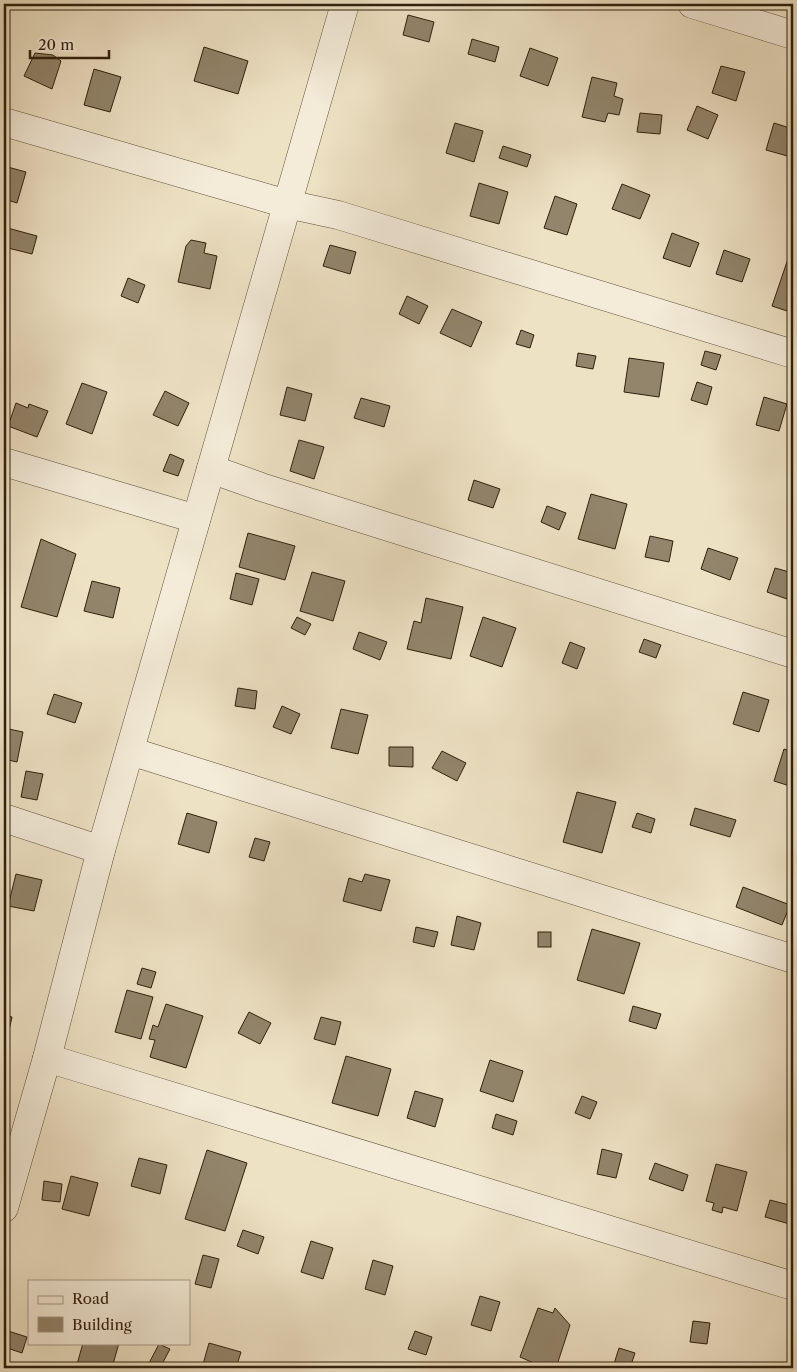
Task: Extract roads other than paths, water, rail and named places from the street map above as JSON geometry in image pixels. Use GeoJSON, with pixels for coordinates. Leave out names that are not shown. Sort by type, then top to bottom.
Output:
{"type":"FeatureCollection","features":[{"type":"Feature","properties":{"kind":"street"},"geometry":{"type":"LineString","coordinates":[[4,1208],[10,1158],[47,1058],[101,850],[345,4]]}},
{"type":"Feature","properties":{"kind":"street"},"geometry":{"type":"LineString","coordinates":[[692,4],[793,35]]}},
{"type":"Feature","properties":{"kind":"street"},"geometry":{"type":"LineString","coordinates":[[4,122],[288,204],[338,215],[793,354]]}},
{"type":"Feature","properties":{"kind":"street"},"geometry":{"type":"LineString","coordinates":[[4,462],[196,519]]}},
{"type":"Feature","properties":{"kind":"street"},"geometry":{"type":"LineString","coordinates":[[211,469],[261,487],[793,654]]}},
{"type":"Feature","properties":{"kind":"street"},"geometry":{"type":"LineString","coordinates":[[130,751],[793,959]]}},
{"type":"Feature","properties":{"kind":"street"},"geometry":{"type":"LineString","coordinates":[[4,818],[101,850]]}},
{"type":"Feature","properties":{"kind":"street"},"geometry":{"type":"LineString","coordinates":[[47,1058],[793,1286]]}}]}
